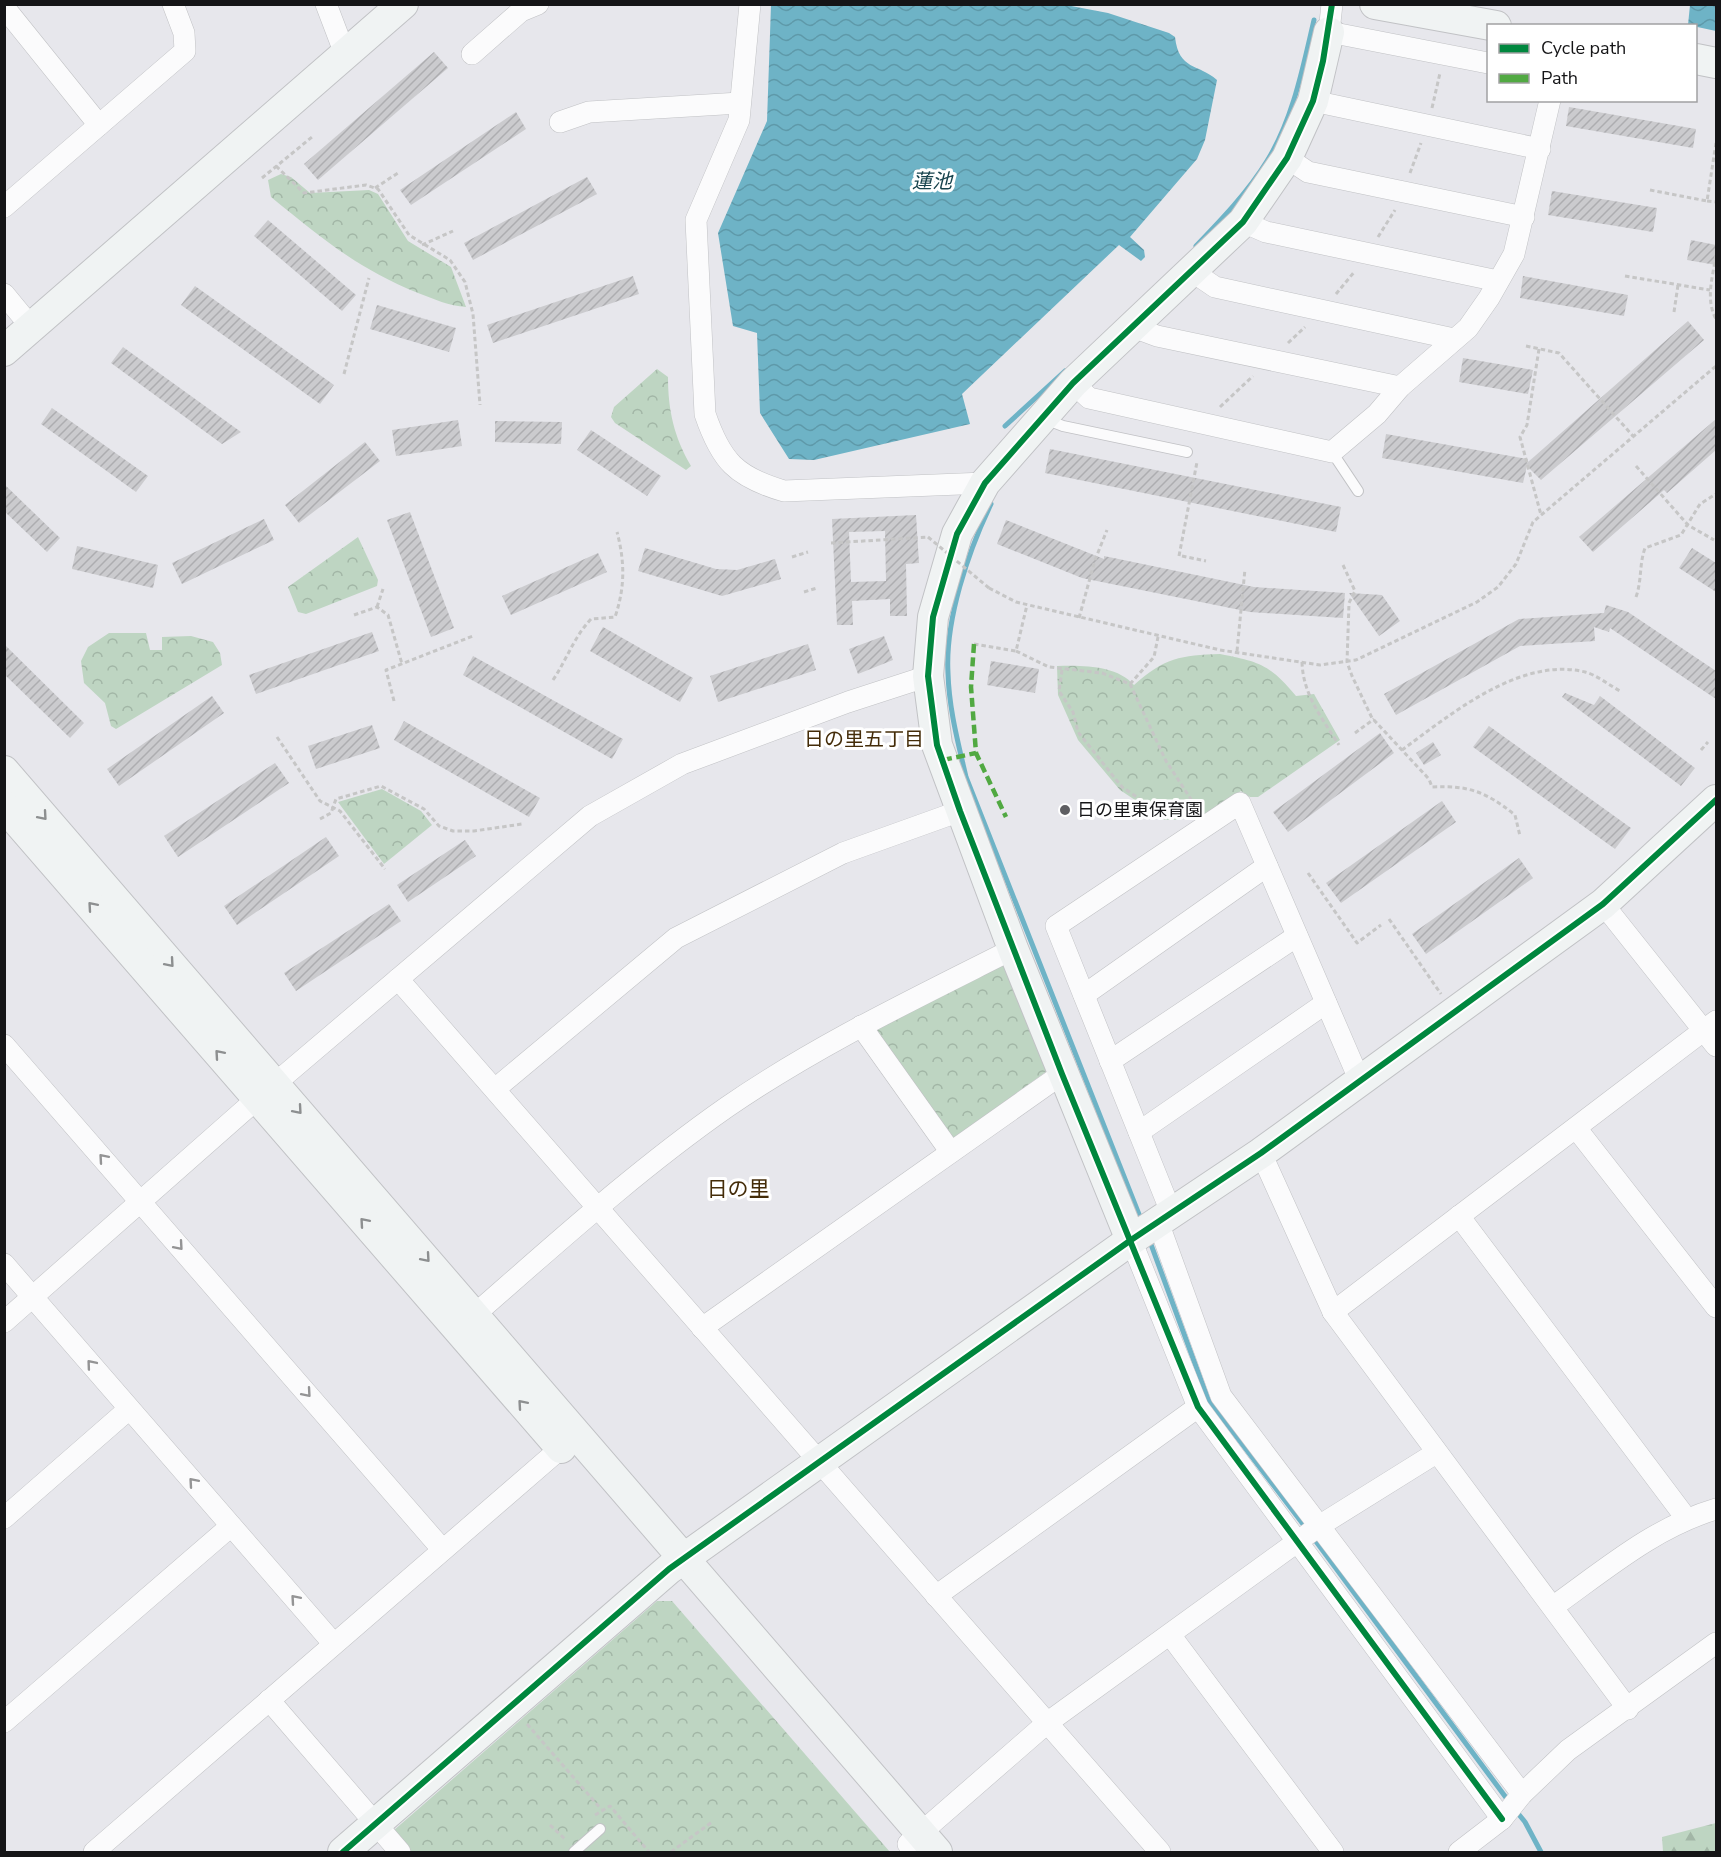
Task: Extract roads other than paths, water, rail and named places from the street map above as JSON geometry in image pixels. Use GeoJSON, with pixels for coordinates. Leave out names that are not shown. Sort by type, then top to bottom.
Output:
{"type":"FeatureCollection","features":[{"type":"Feature","properties":{"kind":"street"},"geometry":{"type":"LineString","coordinates":[[4,207],[186,51],[184,33],[173,4]]}},
{"type":"Feature","properties":{"kind":"street"},"geometry":{"type":"LineString","coordinates":[[326,4],[345,54]]}},
{"type":"Feature","properties":{"kind":"street"},"geometry":{"type":"LineString","coordinates":[[4,351],[403,4]]}},
{"type":"Feature","properties":{"kind":"street"},"geometry":{"type":"LineString","coordinates":[[472,54],[521,11],[537,4]]}},
{"type":"Feature","properties":{"kind":"street"},"geometry":{"type":"LineString","coordinates":[[750,4],[739,120],[696,220],[705,414],[714,441],[732,466],[753,482],[784,491],[985,483]]}},
{"type":"Feature","properties":{"kind":"street"},"geometry":{"type":"LineString","coordinates":[[1375,4],[1487,24]]}},
{"type":"Feature","properties":{"kind":"street"},"geometry":{"type":"LineString","coordinates":[[4,7],[99,125]]}},
{"type":"Feature","properties":{"kind":"street"},"geometry":{"type":"LineString","coordinates":[[1487,63],[1331,18],[1313,101],[1287,158],[1243,222],[1073,383],[985,483],[954,545],[933,617],[928,676],[937,745],[960,811],[1062,1074],[1198,1407],[1502,1819]]}},
{"type":"Feature","properties":{"kind":"street"},"geometry":{"type":"LineString","coordinates":[[1697,59],[1716,63]]}},
{"type":"Feature","properties":{"kind":"street"},"geometry":{"type":"LineString","coordinates":[[1313,101],[1540,148]]}},
{"type":"Feature","properties":{"kind":"street"},"geometry":{"type":"LineString","coordinates":[[1073,383],[1089,398],[1332,452],[1377,414],[1400,387],[1468,328],[1498,281],[1514,254],[1550,102]]}},
{"type":"Feature","properties":{"kind":"street"},"geometry":{"type":"LineString","coordinates":[[560,122],[589,112],[740,103]]}},
{"type":"Feature","properties":{"kind":"street"},"geometry":{"type":"LineString","coordinates":[[1287,158],[1308,172],[1524,217]]}},
{"type":"Feature","properties":{"kind":"street"},"geometry":{"type":"LineString","coordinates":[[1243,222],[1266,232],[1498,281]]}},
{"type":"Feature","properties":{"kind":"street"},"geometry":{"type":"LineString","coordinates":[[1192,272],[1215,287],[1454,339]]}},
{"type":"Feature","properties":{"kind":"street"},"geometry":{"type":"LineString","coordinates":[[4,294],[32,328]]}},
{"type":"Feature","properties":{"kind":"street"},"geometry":{"type":"LineString","coordinates":[[1133,327],[1156,336],[1400,387]]}},
{"type":"Feature","properties":{"kind":"street"},"geometry":{"type":"LineString","coordinates":[[4,1322],[266,1091],[590,816],[682,764],[848,702],[928,676]]}},
{"type":"Feature","properties":{"kind":"street"},"geometry":{"type":"LineString","coordinates":[[4,771],[266,1091],[920,1846],[1047,1724],[1171,1636],[1319,1526],[1436,1453]]}},
{"type":"Feature","properties":{"kind":"street"},"geometry":{"type":"LineString","coordinates":[[343,1852],[676,1564],[1131,1240],[1261,1153],[1359,1079],[1603,904],[1716,800]]}},
{"type":"Feature","properties":{"kind":"street"},"geometry":{"type":"LineString","coordinates":[[1359,1079],[1240,803],[1056,926],[1139,1132],[1221,1396],[1522,1794]]}},
{"type":"Feature","properties":{"kind":"street"},"geometry":{"type":"LineString","coordinates":[[495,1089],[675,938],[843,853],[960,811]]}},
{"type":"Feature","properties":{"kind":"street"},"geometry":{"type":"LineString","coordinates":[[9,818],[266,1091]]}},
{"type":"Feature","properties":{"kind":"street"},"geometry":{"type":"LineString","coordinates":[[1084,995],[1267,866]]}},
{"type":"Feature","properties":{"kind":"street"},"geometry":{"type":"LineString","coordinates":[[1333,1312],[1576,1128],[1713,1033],[1603,904]]}},
{"type":"Feature","properties":{"kind":"street"},"geometry":{"type":"LineString","coordinates":[[1110,1061],[1297,936]]}},
{"type":"Feature","properties":{"kind":"street"},"geometry":{"type":"LineString","coordinates":[[466,1322],[599,1207],[728,1107],[861,1026],[1013,949]]}},
{"type":"Feature","properties":{"kind":"street"},"geometry":{"type":"LineString","coordinates":[[399,979],[1160,1852]]}},
{"type":"Feature","properties":{"kind":"street"},"geometry":{"type":"LineString","coordinates":[[1139,1132],[1326,1003]]}},
{"type":"Feature","properties":{"kind":"street"},"geometry":{"type":"LineString","coordinates":[[861,1026],[950,1151]]}},
{"type":"Feature","properties":{"kind":"street"},"geometry":{"type":"LineString","coordinates":[[4,1045],[442,1549]]}},
{"type":"Feature","properties":{"kind":"street"},"geometry":{"type":"LineString","coordinates":[[702,1329],[950,1151],[1062,1074]]}},
{"type":"Feature","properties":{"kind":"street"},"geometry":{"type":"LineString","coordinates":[[1576,1128],[1716,1307]]}},
{"type":"Feature","properties":{"kind":"street"},"geometry":{"type":"LineString","coordinates":[[1261,1153],[1333,1312],[1436,1453],[1554,1606],[1628,1709]]}},
{"type":"Feature","properties":{"kind":"street"},"geometry":{"type":"LineString","coordinates":[[1459,1216],[1686,1518]]}},
{"type":"Feature","properties":{"kind":"street"},"geometry":{"type":"LineString","coordinates":[[4,1264],[333,1643]]}},
{"type":"Feature","properties":{"kind":"street"},"geometry":{"type":"LineString","coordinates":[[466,1322],[561,1448],[676,1564]]}},
{"type":"Feature","properties":{"kind":"street"},"geometry":{"type":"LineString","coordinates":[[936,1596],[1198,1407]]}},
{"type":"Feature","properties":{"kind":"street"},"geometry":{"type":"LineString","coordinates":[[4,1518],[129,1409]]}},
{"type":"Feature","properties":{"kind":"street"},"geometry":{"type":"LineString","coordinates":[[94,1852],[561,1448]]}},
{"type":"Feature","properties":{"kind":"street"},"geometry":{"type":"LineString","coordinates":[[1554,1606],[1645,1541],[1686,1518],[1716,1509]]}},
{"type":"Feature","properties":{"kind":"street"},"geometry":{"type":"LineString","coordinates":[[4,1722],[231,1526]]}},
{"type":"Feature","properties":{"kind":"street"},"geometry":{"type":"LineString","coordinates":[[1171,1636],[1333,1852]]}},
{"type":"Feature","properties":{"kind":"street"},"geometry":{"type":"LineString","coordinates":[[1459,1852],[1502,1819],[1522,1794],[1568,1750],[1628,1709],[1716,1643]]}},
{"type":"Feature","properties":{"kind":"street"},"geometry":{"type":"LineString","coordinates":[[269,1700],[400,1852]]}},
{"type":"Feature","properties":{"kind":"lane"},"geometry":{"type":"LineString","coordinates":[[1042,418],[1063,426],[1193,454]]}},
{"type":"Feature","properties":{"kind":"lane"},"geometry":{"type":"LineString","coordinates":[[1332,452],[1358,491]]}},
{"type":"Feature","properties":{"kind":"lane"},"geometry":{"type":"LineString","coordinates":[[574,1852],[600,1829]]}},
{"type":"Feature","properties":{"kind":"water","name":"蓮池"},"geometry":{"type":"Polygon","coordinates":[[[771,5],[1066,5],[1108,13],[1169,33],[1175,37],[1177,48],[1185,61],[1217,80],[1205,140],[1197,159],[1130,237],[1144,250],[1145,257],[1141,261],[1119,245],[962,394],[970,424],[814,460],[789,459],[760,413],[757,333],[733,326],[718,233],[767,121],[771,5]]]}},
{"type":"Feature","properties":{"kind":"water"},"geometry":{"type":"Polygon","coordinates":[[[1690,5],[1716,5],[1716,31],[1697,27],[1697,24],[1688,24],[1690,5]]]}},
{"type":"Feature","properties":{"kind":"waterway"},"geometry":{"type":"LineString","coordinates":[[1196,246],[1243,195],[1276,145],[1296,92],[1314,20]]}},
{"type":"Feature","properties":{"kind":"waterway"},"geometry":{"type":"LineString","coordinates":[[1005,426],[1065,371]]}},
{"type":"Feature","properties":{"kind":"waterway"},"geometry":{"type":"LineString","coordinates":[[991,504],[966,565],[950,631],[948,673],[957,738],[966,777],[1142,1222]]}},
{"type":"Feature","properties":{"kind":"waterway"},"geometry":{"type":"LineString","coordinates":[[1149,1239],[1208,1399],[1306,1528]]}},
{"type":"Feature","properties":{"kind":"waterway"},"geometry":{"type":"LineString","coordinates":[[1312,1536],[1510,1803]]}},
{"type":"Feature","properties":{"kind":"waterway"},"geometry":{"type":"LineString","coordinates":[[1516,1811],[1525,1822],[1541,1852]]}},
{"type":"Feature","properties":{"kind":"place","name":"日の里東保育園"},"geometry":{"type":"Point","coordinates":[1065,810]}},
{"type":"Feature","properties":{"kind":"district","name":"日の里五丁目"},"geometry":{"type":"Point","coordinates":[864,739]}},
{"type":"Feature","properties":{"kind":"district","name":"日の里"},"geometry":{"type":"Point","coordinates":[738,1189]}}]}
